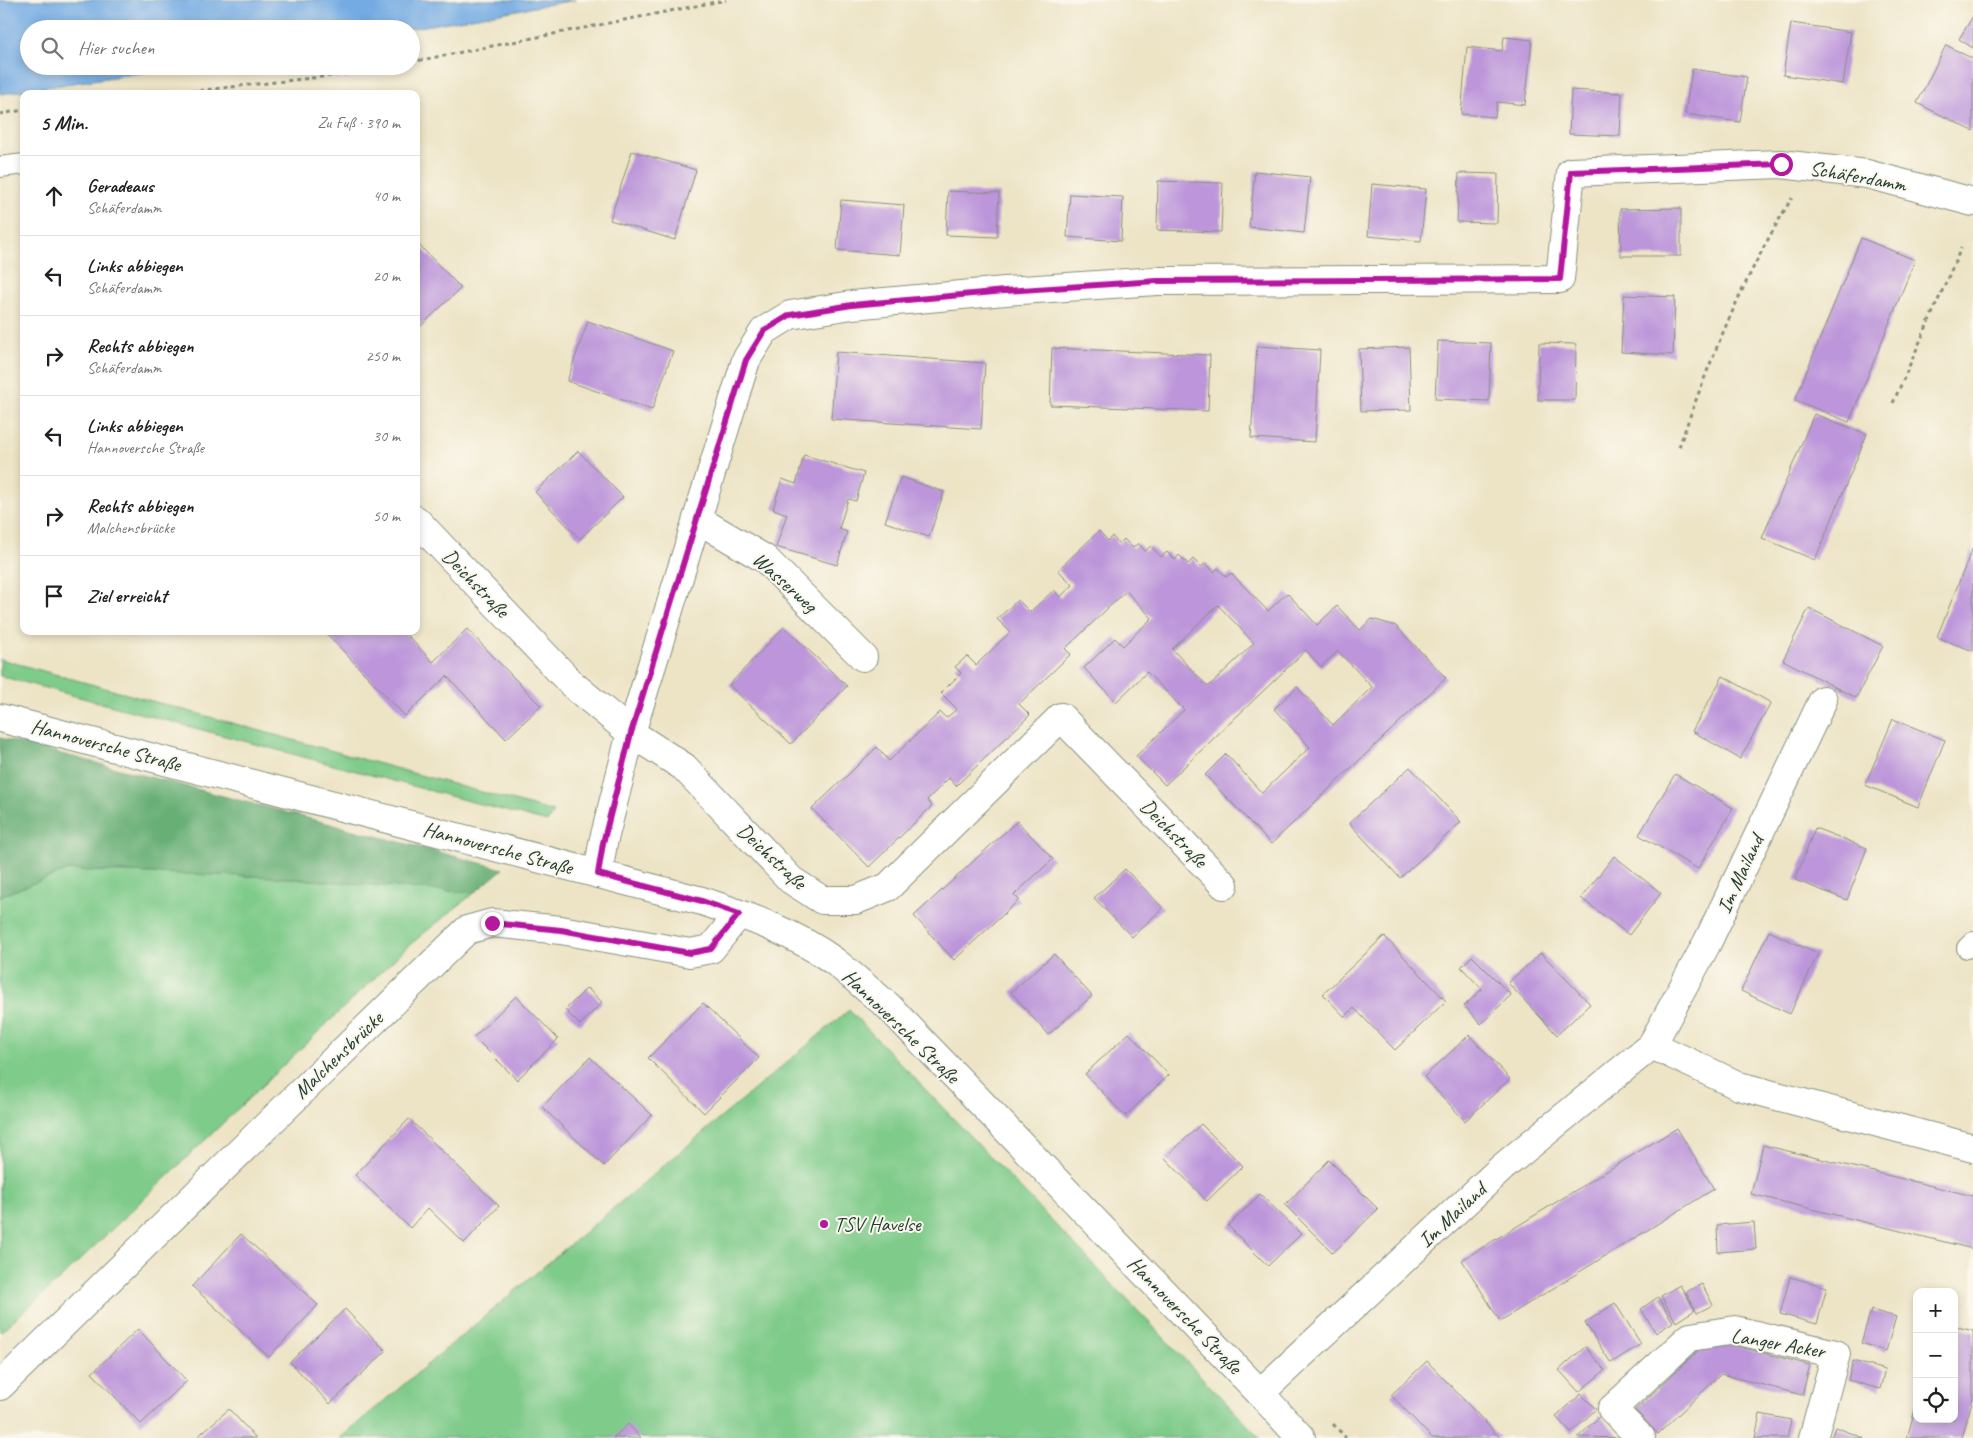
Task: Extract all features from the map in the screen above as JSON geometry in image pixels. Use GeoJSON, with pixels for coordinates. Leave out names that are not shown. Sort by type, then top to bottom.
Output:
{"type":"FeatureCollection","features":[{"type":"Feature","properties":{"kind":"street","name":"Schäferdamm"},"geometry":{"type":"LineString","coordinates":[[598,874],[603,843],[631,733],[746,360],[764,331],[790,315],[852,305],[976,293],[1157,281],[1560,279],[1571,172],[1781,164],[1867,174],[1972,198]]}},
{"type":"Feature","properties":{"kind":"street","name":"Wasserweg"},"geometry":{"type":"LineString","coordinates":[[697,519],[765,559],[863,658]]}},
{"type":"Feature","properties":{"kind":"street","name":"Deichstraße"},"geometry":{"type":"LineString","coordinates":[[420,524],[573,685],[631,733],[684,767],[791,880],[822,900],[856,900],[888,887],[1061,717],[1224,885]]}},
{"type":"Feature","properties":{"kind":"street","name":"Im Mailand"},"geometry":{"type":"LineString","coordinates":[[1260,1393],[1504,1166],[1652,1045],[1707,943],[1823,700]]}},
{"type":"Feature","properties":{"kind":"street","name":"Hannoversche Straße"},"geometry":{"type":"LineString","coordinates":[[0,718],[702,901],[791,936],[833,961],[887,1005],[1301,1438]]}},
{"type":"Feature","properties":{"kind":"street","name":"Malchensbrücke"},"geometry":{"type":"LineString","coordinates":[[0,1386],[467,930],[492,923],[561,930],[690,953],[711,949],[739,914]]}},
{"type":"Feature","properties":{"kind":"street"},"geometry":{"type":"LineString","coordinates":[[1652,1045],[1739,1086],[1973,1148]]}},
{"type":"Feature","properties":{"kind":"street","name":"Langer Acker"},"geometry":{"type":"LineString","coordinates":[[1642,1438],[1612,1409],[1690,1337],[1735,1330],[1836,1354],[1813,1438]]}},
{"type":"Feature","properties":{"kind":"lane"},"geometry":{"type":"LineString","coordinates":[[0,167],[20,164]]}},
{"type":"Feature","properties":{"kind":"path"},"geometry":{"type":"LineString","coordinates":[[420,60],[726,0]]}},
{"type":"Feature","properties":{"kind":"path"},"geometry":{"type":"LineString","coordinates":[[204,90],[339,75]]}},
{"type":"Feature","properties":{"kind":"path"},"geometry":{"type":"LineString","coordinates":[[0,114],[20,111]]}},
{"type":"Feature","properties":{"kind":"path"},"geometry":{"type":"LineString","coordinates":[[1679,447],[1717,346],[1747,280],[1793,197]]}},
{"type":"Feature","properties":{"kind":"path"},"geometry":{"type":"LineString","coordinates":[[1894,403],[1961,248]]}},
{"type":"Feature","properties":{"kind":"green space"},"geometry":{"type":"Polygon","coordinates":[[[0,659],[554,812],[547,822],[0,676],[0,659]]]}},
{"type":"Feature","properties":{"kind":"green space"},"geometry":{"type":"Polygon","coordinates":[[[0,738],[503,869],[474,893],[275,877],[68,870],[0,896],[0,738]]]}},
{"type":"Feature","properties":{"kind":"green space"},"geometry":{"type":"Polygon","coordinates":[[[68,870],[275,877],[474,893],[407,947],[61,1278],[0,1332],[0,896],[68,870]]]}},
{"type":"Feature","properties":{"kind":"green space","name":"TSV Havelse"},"geometry":{"type":"Polygon","coordinates":[[[849,1010],[1260,1438],[340,1438],[849,1010]]]}},
{"type":"Feature","properties":{"kind":"water"},"geometry":{"type":"Polygon","coordinates":[[[0,0],[575,0],[420,27],[420,20],[20,20],[20,75],[126,75],[0,94],[0,0]]]}},
{"type":"Feature","properties":{"kind":"building"},"geometry":{"type":"Polygon","coordinates":[[[1973,16],[1973,48],[1959,39],[1973,16]]]}},
{"type":"Feature","properties":{"kind":"building"},"geometry":{"type":"Polygon","coordinates":[[[1791,23],[1851,32],[1843,84],[1783,75],[1791,23]]]}},
{"type":"Feature","properties":{"kind":"building"},"geometry":{"type":"Polygon","coordinates":[[[1504,37],[1532,40],[1525,105],[1497,102],[1495,117],[1461,114],[1467,47],[1502,51],[1504,37]]]}},
{"type":"Feature","properties":{"kind":"building"},"geometry":{"type":"Polygon","coordinates":[[[1946,45],[1973,59],[1973,131],[1917,103],[1946,45]]]}},
{"type":"Feature","properties":{"kind":"building"},"geometry":{"type":"Polygon","coordinates":[[[1692,69],[1747,77],[1740,122],[1685,114],[1692,69]]]}},
{"type":"Feature","properties":{"kind":"building"},"geometry":{"type":"Polygon","coordinates":[[[1571,90],[1622,93],[1620,136],[1569,134],[1571,90]]]}},
{"type":"Feature","properties":{"kind":"building"},"geometry":{"type":"Polygon","coordinates":[[[632,151],[696,170],[675,240],[610,220],[632,151]]]}},
{"type":"Feature","properties":{"kind":"building"},"geometry":{"type":"Polygon","coordinates":[[[1255,171],[1310,177],[1304,233],[1249,227],[1255,171]]]}},
{"type":"Feature","properties":{"kind":"building"},"geometry":{"type":"Polygon","coordinates":[[[1459,173],[1498,174],[1497,223],[1457,222],[1459,173]]]}},
{"type":"Feature","properties":{"kind":"building"},"geometry":{"type":"Polygon","coordinates":[[[1158,181],[1223,183],[1221,232],[1157,230],[1158,181]]]}},
{"type":"Feature","properties":{"kind":"building"},"geometry":{"type":"Polygon","coordinates":[[[1372,184],[1426,189],[1421,241],[1368,236],[1372,184]]]}},
{"type":"Feature","properties":{"kind":"building"},"geometry":{"type":"Polygon","coordinates":[[[948,191],[999,193],[997,237],[946,235],[948,191]]]}},
{"type":"Feature","properties":{"kind":"building"},"geometry":{"type":"Polygon","coordinates":[[[1070,194],[1123,197],[1121,241],[1067,237],[1070,194]]]}},
{"type":"Feature","properties":{"kind":"building"},"geometry":{"type":"Polygon","coordinates":[[[841,200],[904,205],[900,255],[837,250],[841,200]]]}},
{"type":"Feature","properties":{"kind":"building"},"geometry":{"type":"Polygon","coordinates":[[[1681,208],[1681,256],[1621,256],[1620,209],[1681,208]]]}},
{"type":"Feature","properties":{"kind":"building"},"geometry":{"type":"Polygon","coordinates":[[[1861,238],[1915,260],[1849,422],[1795,400],[1861,238]]]}},
{"type":"Feature","properties":{"kind":"building"},"geometry":{"type":"Polygon","coordinates":[[[420,246],[461,288],[420,325],[420,246]]]}},
{"type":"Feature","properties":{"kind":"building"},"geometry":{"type":"Polygon","coordinates":[[[1624,295],[1675,297],[1673,355],[1621,352],[1624,295]]]}},
{"type":"Feature","properties":{"kind":"building"},"geometry":{"type":"Polygon","coordinates":[[[588,321],[673,351],[652,410],[567,381],[588,321]]]}},
{"type":"Feature","properties":{"kind":"building"},"geometry":{"type":"Polygon","coordinates":[[[1438,341],[1491,343],[1489,401],[1435,399],[1438,341]]]}},
{"type":"Feature","properties":{"kind":"building"},"geometry":{"type":"Polygon","coordinates":[[[1539,343],[1576,344],[1575,400],[1538,400],[1539,343]]]}},
{"type":"Feature","properties":{"kind":"building"},"geometry":{"type":"Polygon","coordinates":[[[1257,346],[1320,350],[1315,442],[1251,438],[1257,346]]]}},
{"type":"Feature","properties":{"kind":"building"},"geometry":{"type":"Polygon","coordinates":[[[1409,347],[1411,410],[1361,411],[1359,349],[1409,347]]]}},
{"type":"Feature","properties":{"kind":"building"},"geometry":{"type":"Polygon","coordinates":[[[1052,348],[1210,355],[1208,411],[1050,405],[1052,348]]]}},
{"type":"Feature","properties":{"kind":"building"},"geometry":{"type":"Polygon","coordinates":[[[836,352],[985,363],[981,429],[831,419],[836,352]]]}},
{"type":"Feature","properties":{"kind":"building"},"geometry":{"type":"Polygon","coordinates":[[[1814,414],[1867,434],[1815,560],[1762,538],[1814,414]]]}},
{"type":"Feature","properties":{"kind":"building"},"geometry":{"type":"Polygon","coordinates":[[[578,451],[623,497],[580,539],[535,492],[578,451]]]}},
{"type":"Feature","properties":{"kind":"building"},"geometry":{"type":"Polygon","coordinates":[[[804,455],[864,473],[856,501],[848,499],[839,529],[847,532],[837,565],[776,547],[787,514],[773,509],[782,479],[796,484],[804,455]]]}},
{"type":"Feature","properties":{"kind":"building"},"geometry":{"type":"Polygon","coordinates":[[[901,477],[944,492],[929,537],[885,522],[901,477]]]}},
{"type":"Feature","properties":{"kind":"building"},"geometry":{"type":"Polygon","coordinates":[[[1099,531],[1108,541],[1112,536],[1119,544],[1124,539],[1133,548],[1138,543],[1145,551],[1151,546],[1161,557],[1167,552],[1175,560],[1179,555],[1188,564],[1193,559],[1201,567],[1206,563],[1214,572],[1218,568],[1226,577],[1231,573],[1268,611],[1287,593],[1317,625],[1337,606],[1360,630],[1372,619],[1396,626],[1446,678],[1271,844],[1205,775],[1226,754],[1262,793],[1310,747],[1274,709],[1297,687],[1333,725],[1372,687],[1338,651],[1321,667],[1306,650],[1165,785],[1136,756],[1184,710],[1147,672],[1116,702],[1084,668],[1115,638],[1123,646],[1152,618],[1126,591],[1065,649],[1071,654],[1019,704],[1030,715],[956,786],[949,778],[927,800],[932,806],[869,867],[812,809],[877,747],[889,761],[940,712],[946,718],[957,709],[941,693],[961,673],[955,667],[967,656],[976,665],[1010,632],[997,619],[1018,600],[1030,612],[1054,590],[1060,597],[1073,585],[1058,570],[1099,531]],[[1218,605],[1172,649],[1208,687],[1254,643],[1218,605]]]}},
{"type":"Feature","properties":{"kind":"building"},"geometry":{"type":"Polygon","coordinates":[[[1973,547],[1973,651],[1937,637],[1973,547]]]}},
{"type":"Feature","properties":{"kind":"building"},"geometry":{"type":"Polygon","coordinates":[[[1809,608],[1883,646],[1856,698],[1783,660],[1809,608]]]}},
{"type":"Feature","properties":{"kind":"building"},"geometry":{"type":"Polygon","coordinates":[[[784,627],[847,686],[791,744],[729,685],[784,627]]]}},
{"type":"Feature","properties":{"kind":"building"},"geometry":{"type":"Polygon","coordinates":[[[467,629],[541,706],[506,739],[447,676],[405,716],[328,635],[407,635],[433,662],[467,629]]]}},
{"type":"Feature","properties":{"kind":"building"},"geometry":{"type":"Polygon","coordinates":[[[1723,676],[1771,703],[1740,759],[1692,731],[1723,676]]]}},
{"type":"Feature","properties":{"kind":"building"},"geometry":{"type":"Polygon","coordinates":[[[1893,719],[1945,740],[1918,807],[1865,785],[1893,719]]]}},
{"type":"Feature","properties":{"kind":"building"},"geometry":{"type":"Polygon","coordinates":[[[1410,767],[1461,822],[1400,878],[1349,823],[1410,767]]]}},
{"type":"Feature","properties":{"kind":"building"},"geometry":{"type":"Polygon","coordinates":[[[1675,774],[1733,808],[1698,869],[1639,835],[1675,774]]]}},
{"type":"Feature","properties":{"kind":"building"},"geometry":{"type":"Polygon","coordinates":[[[1017,821],[1053,859],[1014,895],[1019,900],[954,960],[914,916],[1017,821]]]}},
{"type":"Feature","properties":{"kind":"building"},"geometry":{"type":"Polygon","coordinates":[[[1815,828],[1867,848],[1847,900],[1795,880],[1815,828]]]}},
{"type":"Feature","properties":{"kind":"building"},"geometry":{"type":"Polygon","coordinates":[[[1614,856],[1661,893],[1629,935],[1581,898],[1614,856]]]}},
{"type":"Feature","properties":{"kind":"building"},"geometry":{"type":"Polygon","coordinates":[[[1125,869],[1163,908],[1132,937],[1094,898],[1125,869]]]}},
{"type":"Feature","properties":{"kind":"building"},"geometry":{"type":"Polygon","coordinates":[[[1769,931],[1818,954],[1790,1014],[1741,991],[1769,931]]]}},
{"type":"Feature","properties":{"kind":"building"},"geometry":{"type":"Polygon","coordinates":[[[1384,936],[1446,1001],[1395,1050],[1354,1008],[1345,1017],[1323,994],[1384,936]]]}},
{"type":"Feature","properties":{"kind":"building"},"geometry":{"type":"Polygon","coordinates":[[[1541,953],[1590,1004],[1557,1035],[1508,983],[1541,953]]]}},
{"type":"Feature","properties":{"kind":"building"},"geometry":{"type":"Polygon","coordinates":[[[1054,954],[1092,996],[1048,1035],[1011,992],[1054,954]]]}},
{"type":"Feature","properties":{"kind":"building"},"geometry":{"type":"Polygon","coordinates":[[[1472,956],[1511,995],[1481,1024],[1464,1006],[1482,989],[1461,967],[1472,956]]]}},
{"type":"Feature","properties":{"kind":"building"},"geometry":{"type":"Polygon","coordinates":[[[587,988],[602,1002],[580,1025],[565,1010],[587,988]]]}},
{"type":"Feature","properties":{"kind":"building"},"geometry":{"type":"Polygon","coordinates":[[[516,996],[558,1039],[517,1080],[474,1037],[516,996]]]}},
{"type":"Feature","properties":{"kind":"building"},"geometry":{"type":"Polygon","coordinates":[[[703,1003],[759,1058],[704,1113],[648,1058],[703,1003]]]}},
{"type":"Feature","properties":{"kind":"building"},"geometry":{"type":"Polygon","coordinates":[[[1129,1033],[1169,1075],[1125,1116],[1085,1074],[1129,1033]]]}},
{"type":"Feature","properties":{"kind":"building"},"geometry":{"type":"Polygon","coordinates":[[[1469,1035],[1510,1079],[1465,1121],[1424,1077],[1469,1035]]]}},
{"type":"Feature","properties":{"kind":"building"},"geometry":{"type":"Polygon","coordinates":[[[590,1057],[652,1115],[604,1166],[542,1107],[590,1057]]]}},
{"type":"Feature","properties":{"kind":"building"},"geometry":{"type":"Polygon","coordinates":[[[409,1119],[499,1206],[464,1243],[428,1208],[410,1228],[355,1175],[409,1119]]]}},
{"type":"Feature","properties":{"kind":"building"},"geometry":{"type":"Polygon","coordinates":[[[1201,1124],[1243,1166],[1207,1201],[1165,1158],[1201,1124]]]}},
{"type":"Feature","properties":{"kind":"building"},"geometry":{"type":"Polygon","coordinates":[[[1677,1128],[1714,1189],[1500,1321],[1462,1260],[1677,1128]]]}},
{"type":"Feature","properties":{"kind":"building"},"geometry":{"type":"Polygon","coordinates":[[[1763,1145],[1973,1196],[1973,1249],[1751,1194],[1763,1145]]]}},
{"type":"Feature","properties":{"kind":"building"},"geometry":{"type":"Polygon","coordinates":[[[1329,1160],[1378,1209],[1333,1253],[1285,1205],[1329,1160]]]}},
{"type":"Feature","properties":{"kind":"building"},"geometry":{"type":"Polygon","coordinates":[[[1260,1194],[1301,1234],[1268,1266],[1228,1226],[1260,1194]]]}},
{"type":"Feature","properties":{"kind":"building"},"geometry":{"type":"Polygon","coordinates":[[[1754,1222],[1756,1249],[1718,1252],[1717,1225],[1754,1222]]]}},
{"type":"Feature","properties":{"kind":"building"},"geometry":{"type":"Polygon","coordinates":[[[241,1234],[318,1305],[269,1357],[192,1286],[241,1234]]]}},
{"type":"Feature","properties":{"kind":"building"},"geometry":{"type":"Polygon","coordinates":[[[1790,1277],[1827,1287],[1817,1324],[1780,1314],[1790,1277]]]}},
{"type":"Feature","properties":{"kind":"building"},"geometry":{"type":"Polygon","coordinates":[[[1702,1284],[1713,1305],[1697,1313],[1686,1292],[1702,1284]]]}},
{"type":"Feature","properties":{"kind":"building"},"geometry":{"type":"Polygon","coordinates":[[[1680,1285],[1695,1310],[1676,1322],[1661,1296],[1680,1285]]]}},
{"type":"Feature","properties":{"kind":"building"},"geometry":{"type":"Polygon","coordinates":[[[1658,1297],[1673,1322],[1656,1333],[1641,1309],[1658,1297]]]}},
{"type":"Feature","properties":{"kind":"building"},"geometry":{"type":"Polygon","coordinates":[[[1615,1303],[1641,1344],[1611,1363],[1585,1323],[1615,1303]]]}},
{"type":"Feature","properties":{"kind":"building"},"geometry":{"type":"Polygon","coordinates":[[[345,1309],[386,1351],[330,1404],[290,1362],[345,1309]]]}},
{"type":"Feature","properties":{"kind":"building"},"geometry":{"type":"Polygon","coordinates":[[[1871,1310],[1896,1317],[1886,1351],[1861,1343],[1871,1310]]]}},
{"type":"Feature","properties":{"kind":"building"},"geometry":{"type":"Polygon","coordinates":[[[1958,1327],[1973,1331],[1973,1398],[1962,1438],[1907,1438],[1913,1417],[1913,1423],[1958,1423],[1958,1327]]]}},
{"type":"Feature","properties":{"kind":"building"},"geometry":{"type":"Polygon","coordinates":[[[138,1329],[187,1381],[141,1424],[92,1373],[138,1329]]]}},
{"type":"Feature","properties":{"kind":"building"},"geometry":{"type":"Polygon","coordinates":[[[1728,1344],[1810,1365],[1802,1395],[1721,1374],[1658,1434],[1635,1410],[1700,1349],[1728,1344]]]}},
{"type":"Feature","properties":{"kind":"building"},"geometry":{"type":"Polygon","coordinates":[[[1585,1347],[1605,1370],[1579,1392],[1559,1370],[1585,1347]]]}},
{"type":"Feature","properties":{"kind":"building"},"geometry":{"type":"Polygon","coordinates":[[[1427,1361],[1500,1438],[1432,1438],[1391,1395],[1427,1361]]]}},
{"type":"Feature","properties":{"kind":"building"},"geometry":{"type":"Polygon","coordinates":[[[1853,1361],[1885,1370],[1880,1389],[1848,1380],[1853,1361]]]}},
{"type":"Feature","properties":{"kind":"building"},"geometry":{"type":"Polygon","coordinates":[[[1581,1394],[1596,1409],[1571,1433],[1556,1417],[1581,1394]]]}},
{"type":"Feature","properties":{"kind":"building"},"geometry":{"type":"Polygon","coordinates":[[[229,1409],[256,1438],[196,1438],[229,1409]]]}},
{"type":"Feature","properties":{"kind":"building"},"geometry":{"type":"Polygon","coordinates":[[[1760,1414],[1791,1420],[1787,1438],[1755,1438],[1760,1414]]]}},
{"type":"Feature","properties":{"kind":"building"},"geometry":{"type":"Polygon","coordinates":[[[1600,1416],[1621,1438],[1578,1437],[1600,1416]]]}},
{"type":"Feature","properties":{"kind":"building"},"geometry":{"type":"Polygon","coordinates":[[[628,1424],[641,1438],[613,1438],[628,1424]]]}},
{"type":"Feature","properties":{"kind":"building"},"geometry":{"type":"Polygon","coordinates":[[[1835,1427],[1864,1438],[1831,1438],[1835,1427]]]}},
{"type":"Feature","properties":{"kind":"place","name":"TSV Havelse"},"geometry":{"type":"Point","coordinates":[824,1224]}},
{"type":"Feature","properties":{"kind":"route"},"geometry":{"type":"LineString","coordinates":[[492,923],[561,930],[690,953],[711,949],[739,914],[702,901],[598,874],[603,843],[631,733],[746,360],[764,331],[790,315],[852,305],[1005,291],[1157,281],[1560,279],[1571,172],[1781,164]]}}]}
